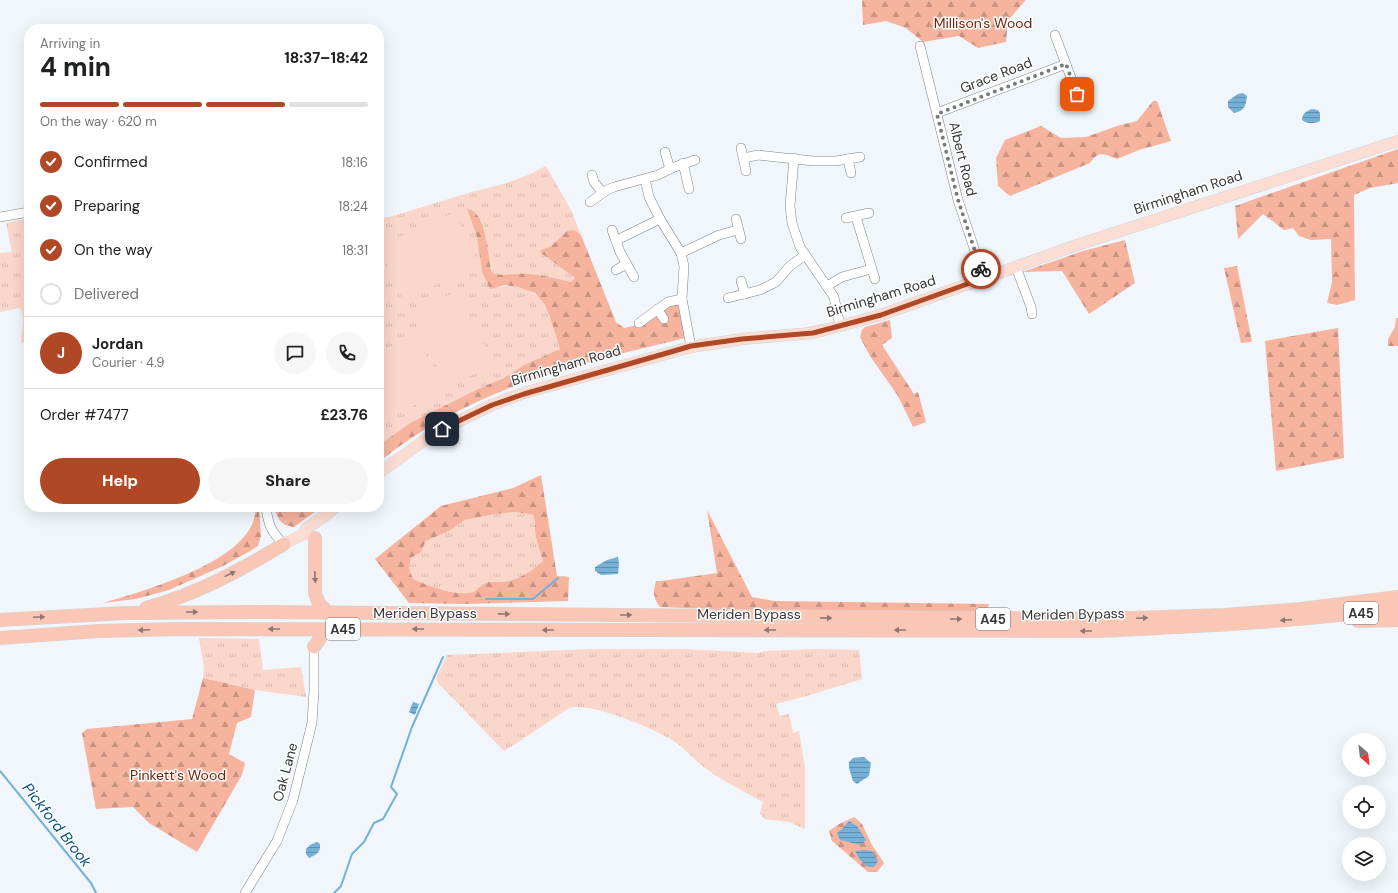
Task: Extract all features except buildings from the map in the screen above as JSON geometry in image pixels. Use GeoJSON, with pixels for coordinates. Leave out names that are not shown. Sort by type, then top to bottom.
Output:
{"type":"FeatureCollection","features":[{"type":"Feature","properties":{"kind":"highway","name":"A45"},"geometry":{"type":"LineString","coordinates":[[311,532],[316,594],[320,604],[329,612]]}},
{"type":"Feature","properties":{"kind":"highway","name":"A45"},"geometry":{"type":"LineString","coordinates":[[0,620],[125,613],[169,601],[194,591],[233,573],[284,544]]}},
{"type":"Feature","properties":{"kind":"highway","name":"Meriden Bypass"},"geometry":{"type":"LineString","coordinates":[[125,613],[329,612],[1103,619],[1226,615],[1300,609],[1398,597]]}},
{"type":"Feature","properties":{"kind":"highway","name":"Meriden Bypass"},"geometry":{"type":"LineString","coordinates":[[83,632],[180,629],[1097,631],[1231,624],[1324,617],[1398,608]]}},
{"type":"Feature","properties":{"kind":"highway"},"geometry":{"type":"LineString","coordinates":[[1324,617],[1347,621],[1398,620]]}},
{"type":"Feature","properties":{"kind":"highway"},"geometry":{"type":"LineString","coordinates":[[301,629],[307,635],[314,647],[323,634],[334,629]]}},
{"type":"Feature","properties":{"kind":"highway","name":"A45"},"geometry":{"type":"LineString","coordinates":[[0,638],[83,632]]}},
{"type":"Feature","properties":{"kind":"highway"},"geometry":{"type":"LineString","coordinates":[[0,645],[83,632]]}},
{"type":"Feature","properties":{"kind":"main road","name":"Birmingham Road"},"geometry":{"type":"LineString","coordinates":[[384,469],[433,434],[492,405],[560,383],[691,346],[742,339],[813,333],[840,326],[908,306],[1074,246],[1398,141]]}},
{"type":"Feature","properties":{"kind":"main road"},"geometry":{"type":"LineString","coordinates":[[284,544],[311,532],[329,512]]}},
{"type":"Feature","properties":{"kind":"street"},"geometry":{"type":"LineString","coordinates":[[1055,35],[1077,94]]}},
{"type":"Feature","properties":{"kind":"street","name":"Albert Road"},"geometry":{"type":"LineString","coordinates":[[920,46],[958,200],[984,278]]}},
{"type":"Feature","properties":{"kind":"street","name":"Grace Road"},"geometry":{"type":"LineString","coordinates":[[937,114],[1066,64]]}},
{"type":"Feature","properties":{"kind":"street"},"geometry":{"type":"LineString","coordinates":[[741,148],[746,170]]}},
{"type":"Feature","properties":{"kind":"street"},"geometry":{"type":"LineString","coordinates":[[665,152],[670,169]]}},
{"type":"Feature","properties":{"kind":"street"},"geometry":{"type":"LineString","coordinates":[[744,158],[758,155],[813,161],[836,161],[860,157]]}},
{"type":"Feature","properties":{"kind":"street"},"geometry":{"type":"LineString","coordinates":[[794,158],[790,206],[792,223],[800,247],[834,298],[840,326]]}},
{"type":"Feature","properties":{"kind":"street"},"geometry":{"type":"LineString","coordinates":[[848,159],[851,173]]}},
{"type":"Feature","properties":{"kind":"street"},"geometry":{"type":"LineString","coordinates":[[590,202],[614,187],[658,175],[683,163],[695,160]]}},
{"type":"Feature","properties":{"kind":"street"},"geometry":{"type":"LineString","coordinates":[[683,163],[689,189]]}},
{"type":"Feature","properties":{"kind":"street"},"geometry":{"type":"LineString","coordinates":[[592,175],[594,182],[603,193]]}},
{"type":"Feature","properties":{"kind":"street"},"geometry":{"type":"LineString","coordinates":[[645,179],[649,196],[660,219],[681,253],[684,266],[682,299],[691,346]]}},
{"type":"Feature","properties":{"kind":"street"},"geometry":{"type":"LineString","coordinates":[[0,217],[24,213]]}},
{"type":"Feature","properties":{"kind":"street"},"geometry":{"type":"LineString","coordinates":[[846,218],[869,213]]}},
{"type":"Feature","properties":{"kind":"street"},"geometry":{"type":"LineString","coordinates":[[856,217],[865,242],[871,269],[875,279]]}},
{"type":"Feature","properties":{"kind":"street"},"geometry":{"type":"LineString","coordinates":[[616,240],[660,219]]}},
{"type":"Feature","properties":{"kind":"street"},"geometry":{"type":"LineString","coordinates":[[736,219],[741,239]]}},
{"type":"Feature","properties":{"kind":"street"},"geometry":{"type":"LineString","coordinates":[[612,230],[626,264],[634,277]]}},
{"type":"Feature","properties":{"kind":"street"},"geometry":{"type":"LineString","coordinates":[[681,253],[719,235],[738,230]]}},
{"type":"Feature","properties":{"kind":"street"},"geometry":{"type":"LineString","coordinates":[[728,298],[760,290],[776,282],[790,266],[805,255]]}},
{"type":"Feature","properties":{"kind":"street"},"geometry":{"type":"LineString","coordinates":[[616,270],[626,264]]}},
{"type":"Feature","properties":{"kind":"street"},"geometry":{"type":"LineString","coordinates":[[1016,267],[1031,307],[1032,314]]}},
{"type":"Feature","properties":{"kind":"street"},"geometry":{"type":"LineString","coordinates":[[827,286],[842,277],[871,269]]}},
{"type":"Feature","properties":{"kind":"street"},"geometry":{"type":"LineString","coordinates":[[741,281],[745,294]]}},
{"type":"Feature","properties":{"kind":"street"},"geometry":{"type":"LineString","coordinates":[[639,323],[668,302],[682,299]]}},
{"type":"Feature","properties":{"kind":"street"},"geometry":{"type":"LineString","coordinates":[[657,309],[664,319]]}},
{"type":"Feature","properties":{"kind":"street"},"geometry":{"type":"LineString","coordinates":[[267,512],[270,529],[284,544]]}},
{"type":"Feature","properties":{"kind":"street","name":"Oak Lane"},"geometry":{"type":"LineString","coordinates":[[245,893],[277,841],[293,800],[312,723],[314,647]]}},
{"type":"Feature","properties":{"kind":"green space","name":"Millison's Wood"},"geometry":{"type":"Polygon","coordinates":[[[862,0],[1026,0],[1008,20],[1006,42],[978,48],[959,36],[923,42],[906,28],[886,21],[863,25],[862,0]]]}},
{"type":"Feature","properties":{"kind":"green space"},"geometry":{"type":"Polygon","coordinates":[[[1153,101],[1157,101],[1171,141],[1139,150],[1117,159],[1102,154],[1096,156],[1090,163],[1010,196],[998,186],[996,158],[1005,140],[1041,126],[1061,138],[1086,137],[1117,126],[1137,121],[1153,101]]]}},
{"type":"Feature","properties":{"kind":"green space"},"geometry":{"type":"Polygon","coordinates":[[[1398,149],[1398,183],[1370,188],[1354,195],[1355,300],[1337,305],[1327,303],[1332,282],[1331,239],[1311,240],[1299,236],[1293,228],[1284,230],[1263,214],[1238,239],[1235,206],[1398,149]]]}},
{"type":"Feature","properties":{"kind":"green space"},"geometry":{"type":"Polygon","coordinates":[[[546,166],[572,212],[581,235],[574,230],[567,231],[551,246],[541,250],[541,253],[575,278],[571,283],[537,275],[494,274],[491,270],[488,255],[467,209],[477,237],[482,272],[490,288],[510,286],[526,289],[534,293],[545,306],[550,316],[560,349],[524,365],[504,378],[480,388],[410,423],[384,441],[384,218],[507,183],[546,166]]]}},
{"type":"Feature","properties":{"kind":"green space"},"geometry":{"type":"Polygon","coordinates":[[[467,209],[473,211],[481,222],[486,238],[491,270],[494,274],[533,274],[571,282],[575,278],[541,253],[541,250],[551,246],[567,231],[574,230],[581,235],[616,322],[624,328],[645,323],[666,308],[678,304],[685,338],[565,369],[515,386],[467,406],[421,432],[384,458],[384,441],[410,423],[480,388],[504,378],[524,365],[560,349],[545,305],[535,293],[518,287],[505,285],[490,289],[482,272],[477,237],[467,209]]]}},
{"type":"Feature","properties":{"kind":"green space"},"geometry":{"type":"Polygon","coordinates":[[[455,212],[479,265],[403,300],[384,257],[384,244],[455,212]]]}},
{"type":"Feature","properties":{"kind":"green space"},"geometry":{"type":"Polygon","coordinates":[[[24,219],[24,342],[21,343],[23,316],[20,308],[0,312],[0,253],[12,252],[6,223],[24,219]]]}},
{"type":"Feature","properties":{"kind":"green space"},"geometry":{"type":"Polygon","coordinates":[[[1125,240],[1135,283],[1089,314],[1062,271],[1022,272],[1083,251],[1125,240]]]}},
{"type":"Feature","properties":{"kind":"green space"},"geometry":{"type":"Polygon","coordinates":[[[1237,266],[1252,342],[1241,343],[1224,268],[1237,266]]]}},
{"type":"Feature","properties":{"kind":"green space"},"geometry":{"type":"Polygon","coordinates":[[[457,291],[494,364],[448,387],[411,314],[457,291]]]}},
{"type":"Feature","properties":{"kind":"green space"},"geometry":{"type":"Polygon","coordinates":[[[384,303],[390,316],[384,319],[384,303]]]}},
{"type":"Feature","properties":{"kind":"green space"},"geometry":{"type":"Polygon","coordinates":[[[1396,318],[1398,318],[1398,346],[1388,346],[1388,339],[1395,327],[1396,318]]]}},
{"type":"Feature","properties":{"kind":"green space"},"geometry":{"type":"Polygon","coordinates":[[[890,320],[892,338],[882,345],[914,394],[918,392],[926,422],[913,427],[898,396],[870,356],[860,337],[862,330],[865,327],[890,320]]]}},
{"type":"Feature","properties":{"kind":"green space"},"geometry":{"type":"Polygon","coordinates":[[[833,322],[817,327],[701,341],[698,339],[801,328],[833,322]]]}},
{"type":"Feature","properties":{"kind":"green space"},"geometry":{"type":"Polygon","coordinates":[[[1338,328],[1344,458],[1276,471],[1265,341],[1338,328]]]}},
{"type":"Feature","properties":{"kind":"green space"},"geometry":{"type":"Polygon","coordinates":[[[416,334],[444,391],[384,421],[384,350],[416,334]]]}},
{"type":"Feature","properties":{"kind":"green space"},"geometry":{"type":"Polygon","coordinates":[[[541,475],[557,576],[569,577],[568,601],[464,604],[409,603],[375,559],[441,506],[513,488],[541,475]],[[516,512],[495,514],[465,520],[449,531],[426,541],[421,552],[411,558],[409,569],[413,579],[433,587],[455,593],[470,593],[488,582],[509,581],[524,574],[543,561],[536,538],[535,521],[533,515],[516,512]]]}},
{"type":"Feature","properties":{"kind":"green space"},"geometry":{"type":"Polygon","coordinates":[[[707,510],[752,597],[774,601],[989,604],[987,611],[905,612],[742,610],[660,607],[654,595],[656,581],[717,573],[707,510]]]}},
{"type":"Feature","properties":{"kind":"green space"},"geometry":{"type":"Polygon","coordinates":[[[255,512],[259,512],[261,536],[258,546],[250,551],[223,566],[169,590],[136,599],[103,603],[140,592],[183,576],[204,566],[238,543],[251,527],[255,512]]]}},
{"type":"Feature","properties":{"kind":"green space"},"geometry":{"type":"Polygon","coordinates":[[[275,512],[315,512],[294,527],[286,525],[281,521],[275,512]]]}},
{"type":"Feature","properties":{"kind":"green space"},"geometry":{"type":"Polygon","coordinates":[[[516,512],[533,515],[534,519],[536,538],[543,561],[530,571],[510,581],[486,582],[473,592],[465,594],[442,590],[413,580],[409,569],[411,558],[421,552],[426,541],[449,531],[465,520],[495,514],[516,512]]]}},
{"type":"Feature","properties":{"kind":"green space"},"geometry":{"type":"Polygon","coordinates":[[[199,638],[259,639],[263,670],[301,667],[306,697],[255,690],[203,678],[204,668],[199,638]]]}},
{"type":"Feature","properties":{"kind":"green space"},"geometry":{"type":"Polygon","coordinates":[[[593,649],[686,649],[758,653],[765,651],[817,649],[859,650],[862,679],[776,704],[780,716],[789,714],[793,733],[799,731],[805,768],[805,829],[789,822],[764,819],[760,813],[763,802],[708,770],[672,740],[651,729],[606,712],[579,707],[569,708],[504,751],[438,683],[436,678],[447,655],[593,649]]]}},
{"type":"Feature","properties":{"kind":"green space","name":"Pinkett's Wood"},"geometry":{"type":"Polygon","coordinates":[[[203,678],[255,690],[251,717],[237,723],[229,754],[245,763],[242,775],[197,852],[149,823],[133,807],[96,809],[82,733],[87,729],[192,719],[203,678]]]}},
{"type":"Feature","properties":{"kind":"green space"},"geometry":{"type":"Polygon","coordinates":[[[854,817],[862,824],[872,845],[884,863],[877,872],[868,872],[832,841],[829,831],[839,824],[854,817]]]}},
{"type":"Feature","properties":{"kind":"water"},"geometry":{"type":"Polygon","coordinates":[[[1243,93],[1247,96],[1246,103],[1240,111],[1234,113],[1228,107],[1228,101],[1238,94],[1243,93]]]}},
{"type":"Feature","properties":{"kind":"water"},"geometry":{"type":"Polygon","coordinates":[[[1312,109],[1318,110],[1320,113],[1320,121],[1311,123],[1302,120],[1305,113],[1312,109]]]}},
{"type":"Feature","properties":{"kind":"water"},"geometry":{"type":"Polygon","coordinates":[[[618,557],[618,574],[601,575],[595,571],[595,567],[607,560],[618,557]]]}},
{"type":"Feature","properties":{"kind":"water"},"geometry":{"type":"Polygon","coordinates":[[[413,702],[419,704],[415,715],[409,712],[413,702]]]}},
{"type":"Feature","properties":{"kind":"water"},"geometry":{"type":"Polygon","coordinates":[[[864,757],[871,763],[869,776],[857,784],[853,781],[849,768],[849,762],[853,758],[864,757]]]}},
{"type":"Feature","properties":{"kind":"water"},"geometry":{"type":"Polygon","coordinates":[[[849,821],[857,826],[866,840],[861,845],[840,840],[837,833],[849,821]]]}},
{"type":"Feature","properties":{"kind":"water"},"geometry":{"type":"Polygon","coordinates":[[[317,842],[320,844],[319,851],[309,858],[306,854],[306,849],[310,845],[317,842]]]}},
{"type":"Feature","properties":{"kind":"water"},"geometry":{"type":"Polygon","coordinates":[[[855,851],[872,851],[878,861],[874,867],[868,867],[860,860],[855,851]]]}},
{"type":"Feature","properties":{"kind":"waterway"},"geometry":{"type":"LineString","coordinates":[[486,599],[533,599],[558,578]]}},
{"type":"Feature","properties":{"kind":"waterway"},"geometry":{"type":"LineString","coordinates":[[334,893],[341,886],[352,854],[364,842],[374,823],[383,819],[397,794],[391,787],[412,727],[443,657]]}},
{"type":"Feature","properties":{"kind":"waterway","name":"Pickford Brook"},"geometry":{"type":"LineString","coordinates":[[0,771],[91,883],[96,893]]}},
{"type":"Feature","properties":{"kind":"way so far"},"geometry":{"type":"LineString","coordinates":[[981,269],[958,200],[937,114],[1066,64],[1077,94]]}},
{"type":"Feature","properties":{"kind":"route"},"geometry":{"type":"LineString","coordinates":[[442,429],[492,405],[524,394],[691,346],[742,339],[813,333],[881,315],[984,278],[981,269]]}}]}
